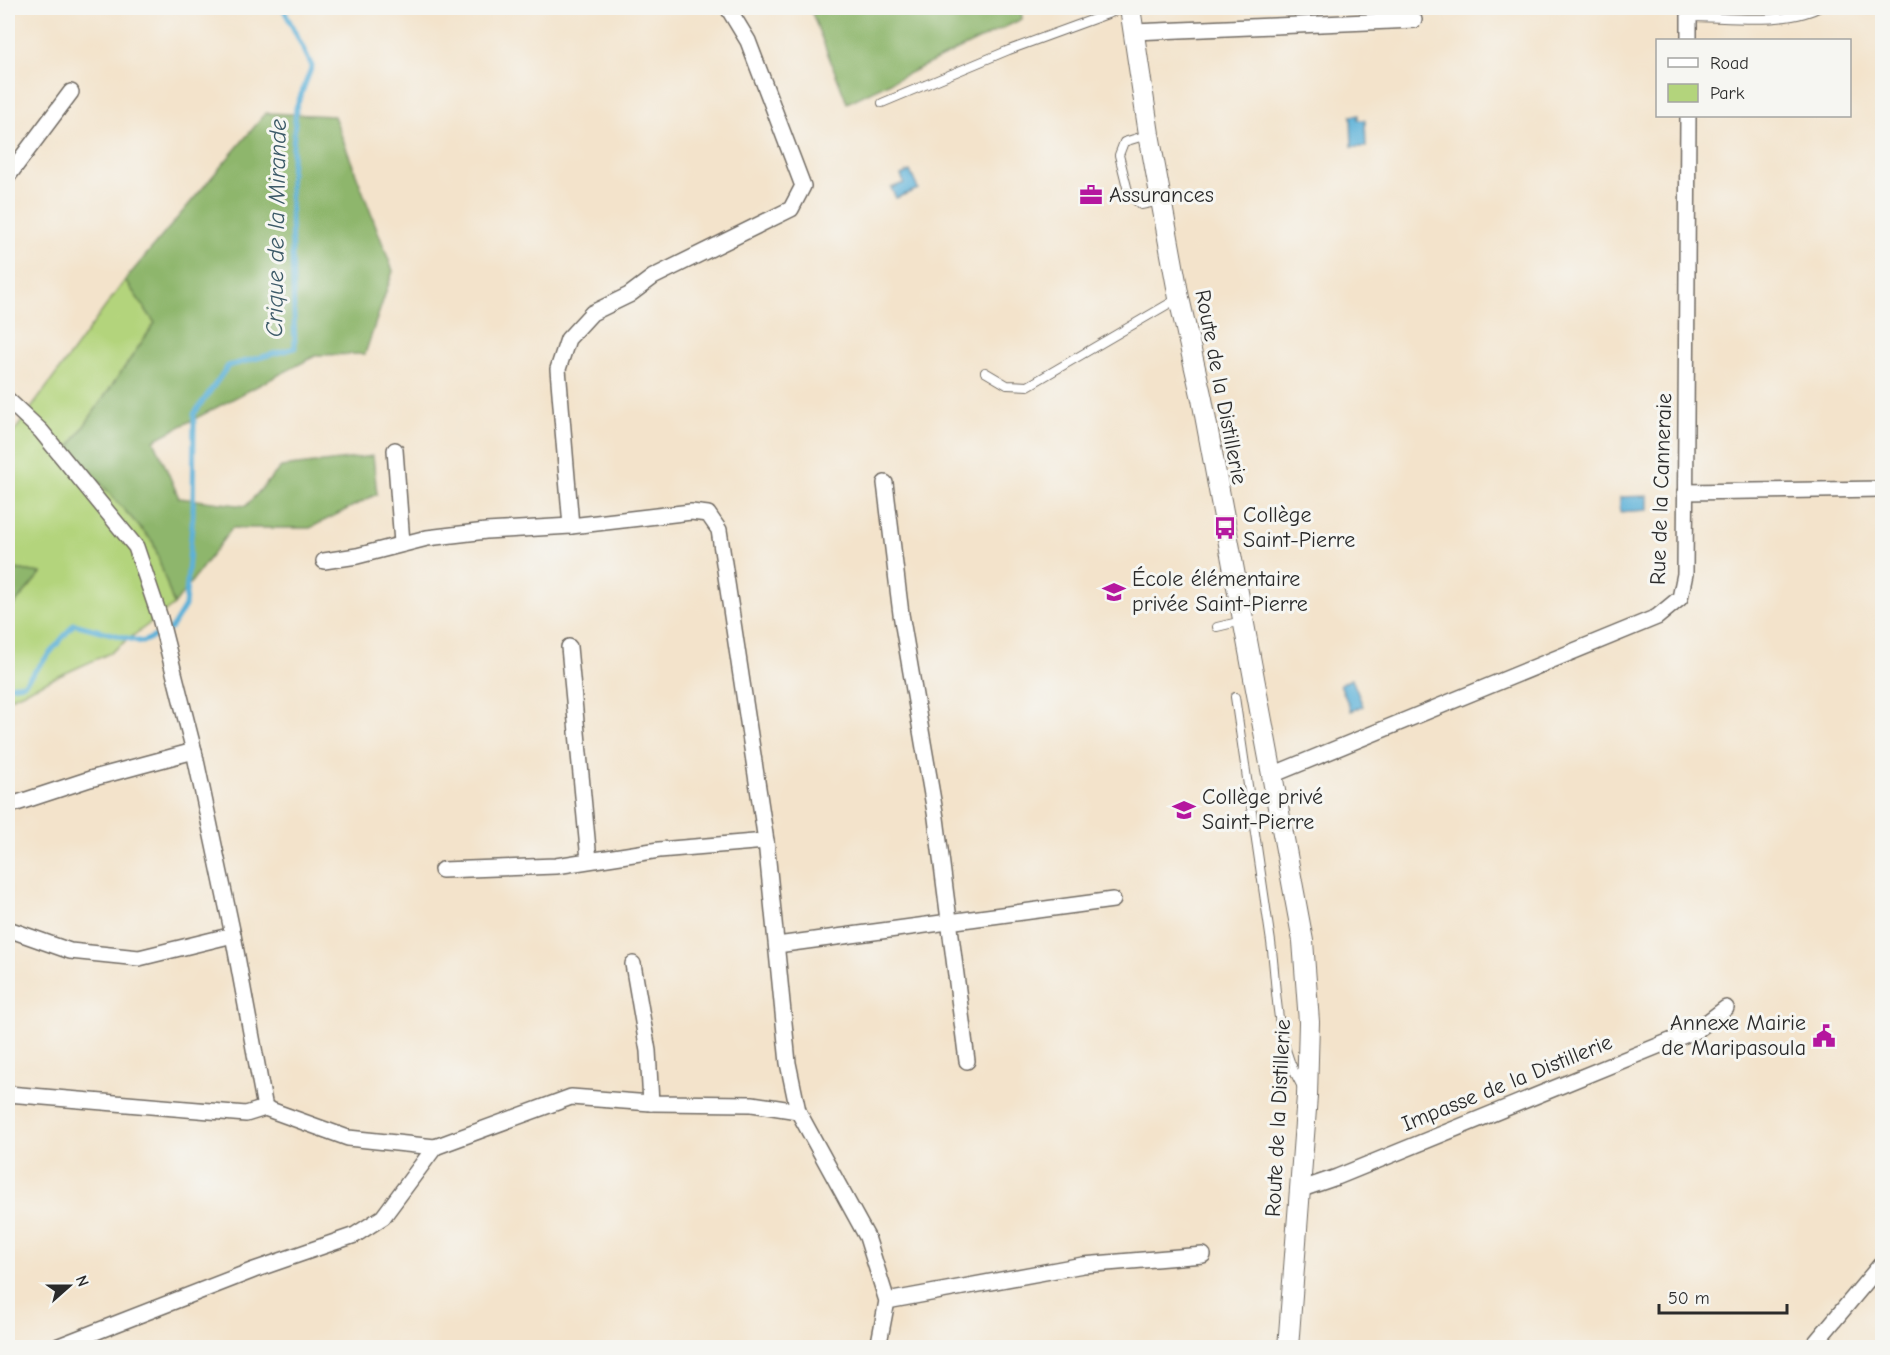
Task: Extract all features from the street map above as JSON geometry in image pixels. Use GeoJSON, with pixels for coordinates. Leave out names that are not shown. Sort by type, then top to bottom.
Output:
{"type":"FeatureCollection","features":[{"type":"Feature","properties":{"kind":"street"},"geometry":{"type":"LineString","coordinates":[[571,526],[558,369],[568,339],[592,313],[629,295],[653,277],[791,209],[803,186],[748,41],[728,8]]}},
{"type":"Feature","properties":{"kind":"street","name":"Route de la Distillerie"},"geometry":{"type":"LineString","coordinates":[[1130,8],[1161,201],[1179,298],[1202,399],[1302,941],[1310,1022],[1307,1096],[1288,1347]]}},
{"type":"Feature","properties":{"kind":"street"},"geometry":{"type":"LineString","coordinates":[[1689,12],[1689,39]]}},
{"type":"Feature","properties":{"kind":"street"},"geometry":{"type":"LineString","coordinates":[[1134,32],[1414,20]]}},
{"type":"Feature","properties":{"kind":"street"},"geometry":{"type":"LineString","coordinates":[[8,176],[71,92]]}},
{"type":"Feature","properties":{"kind":"street","name":"Rue de la Canneraie"},"geometry":{"type":"LineString","coordinates":[[1272,775],[1657,617],[1680,598],[1685,574],[1688,117]]}},
{"type":"Feature","properties":{"kind":"street"},"geometry":{"type":"LineString","coordinates":[[8,400],[40,431],[136,547],[160,618],[194,751],[233,935],[265,1108]]}},
{"type":"Feature","properties":{"kind":"street"},"geometry":{"type":"LineString","coordinates":[[395,450],[402,543]]}},
{"type":"Feature","properties":{"kind":"street"},"geometry":{"type":"LineString","coordinates":[[885,483],[901,614],[936,819],[967,1061]]}},
{"type":"Feature","properties":{"kind":"street"},"geometry":{"type":"LineString","coordinates":[[1685,492],[1882,489]]}},
{"type":"Feature","properties":{"kind":"street"},"geometry":{"type":"LineString","coordinates":[[324,561],[357,556],[402,543],[486,531],[571,526],[691,512],[708,514],[719,530],[766,841],[788,1063],[798,1112],[867,1237],[886,1301],[878,1347]]}},
{"type":"Feature","properties":{"kind":"street"},"geometry":{"type":"LineString","coordinates":[[569,647],[589,861]]}},
{"type":"Feature","properties":{"kind":"street"},"geometry":{"type":"LineString","coordinates":[[8,806],[90,779],[194,751]]}},
{"type":"Feature","properties":{"kind":"street"},"geometry":{"type":"LineString","coordinates":[[442,870],[509,869],[589,861],[659,850],[766,841]]}},
{"type":"Feature","properties":{"kind":"street"},"geometry":{"type":"LineString","coordinates":[[777,945],[1113,900]]}},
{"type":"Feature","properties":{"kind":"street"},"geometry":{"type":"LineString","coordinates":[[8,929],[70,951],[138,958],[233,935]]}},
{"type":"Feature","properties":{"kind":"street"},"geometry":{"type":"LineString","coordinates":[[633,964],[648,1051],[651,1103]]}},
{"type":"Feature","properties":{"kind":"street","name":"Impasse de la Distillerie"},"geometry":{"type":"LineString","coordinates":[[1299,1190],[1337,1177],[1697,1030],[1726,1008]]}},
{"type":"Feature","properties":{"kind":"street"},"geometry":{"type":"LineString","coordinates":[[8,1094],[150,1108],[246,1114],[265,1108],[348,1138],[435,1147],[571,1097],[651,1103],[753,1104],[798,1112]]}},
{"type":"Feature","properties":{"kind":"street"},"geometry":{"type":"LineString","coordinates":[[54,1347],[254,1270],[355,1235],[383,1217],[435,1147]]}},
{"type":"Feature","properties":{"kind":"street"},"geometry":{"type":"LineString","coordinates":[[886,1301],[1083,1265],[1203,1255]]}},
{"type":"Feature","properties":{"kind":"street"},"geometry":{"type":"LineString","coordinates":[[1811,1347],[1882,1263]]}},
{"type":"Feature","properties":{"kind":"lane"},"geometry":{"type":"LineString","coordinates":[[882,103],[1009,50],[1130,8]]}},
{"type":"Feature","properties":{"kind":"lane"},"geometry":{"type":"LineString","coordinates":[[1689,12],[1787,17],[1805,15],[1818,8]]}},
{"type":"Feature","properties":{"kind":"lane"},"geometry":{"type":"LineString","coordinates":[[1149,134],[1124,142],[1119,155],[1129,195],[1141,205],[1161,201]]}},
{"type":"Feature","properties":{"kind":"lane"},"geometry":{"type":"LineString","coordinates":[[985,372],[1007,385],[1028,386],[1179,298]]}},
{"type":"Feature","properties":{"kind":"lane"},"geometry":{"type":"LineString","coordinates":[[1217,627],[1243,621]]}},
{"type":"Feature","properties":{"kind":"lane"},"geometry":{"type":"LineString","coordinates":[[1235,697],[1273,958],[1280,1035],[1294,1073],[1307,1096]]}},
{"type":"Feature","properties":{"kind":"green space"},"geometry":{"type":"Polygon","coordinates":[[[810,8],[1021,8],[1022,19],[847,103],[810,8]]]}},
{"type":"Feature","properties":{"kind":"green space"},"geometry":{"type":"Polygon","coordinates":[[[266,113],[334,116],[393,271],[365,354],[317,355],[154,440],[179,498],[246,506],[281,467],[373,456],[377,494],[310,528],[232,528],[174,605],[153,542],[69,448],[155,323],[125,280],[266,113]]]}},
{"type":"Feature","properties":{"kind":"green space"},"geometry":{"type":"Polygon","coordinates":[[[125,280],[155,323],[69,448],[153,542],[174,605],[110,653],[8,699],[8,612],[41,573],[8,568],[8,440],[125,280]]]}},
{"type":"Feature","properties":{"kind":"green space"},"geometry":{"type":"Polygon","coordinates":[[[8,568],[41,573],[8,612],[8,568]]]}},
{"type":"Feature","properties":{"kind":"water"},"geometry":{"type":"Polygon","coordinates":[[[1358,115],[1358,120],[1365,120],[1366,147],[1352,147],[1351,116],[1358,115]]]}},
{"type":"Feature","properties":{"kind":"water"},"geometry":{"type":"Polygon","coordinates":[[[910,171],[918,189],[896,198],[891,188],[904,183],[901,175],[910,171]]]}},
{"type":"Feature","properties":{"kind":"water"},"geometry":{"type":"Polygon","coordinates":[[[1648,496],[1648,510],[1620,512],[1620,497],[1648,496]]]}},
{"type":"Feature","properties":{"kind":"water"},"geometry":{"type":"Polygon","coordinates":[[[1352,679],[1363,706],[1351,711],[1340,684],[1352,679]]]}},
{"type":"Feature","properties":{"kind":"waterway","name":"Crique de la Mirande"},"geometry":{"type":"LineString","coordinates":[[8,686],[24,684],[74,624],[142,642],[171,629],[185,606],[193,514],[194,414],[228,366],[295,348],[290,186],[296,108],[312,66],[283,8]]}},
{"type":"Feature","properties":{"kind":"place","name":"Assurances"},"geometry":{"type":"Point","coordinates":[1091,195]}},
{"type":"Feature","properties":{"kind":"place","name":"Collège Saint-Pierre"},"geometry":{"type":"Point","coordinates":[1225,528]}},
{"type":"Feature","properties":{"kind":"place","name":"École élémentaire privée Saint-Pierre"},"geometry":{"type":"Point","coordinates":[1114,592]}},
{"type":"Feature","properties":{"kind":"place","name":"Collège privé Saint-Pierre"},"geometry":{"type":"Point","coordinates":[1184,810]}},
{"type":"Feature","properties":{"kind":"place","name":"Annexe Mairie de Maripasoula"},"geometry":{"type":"Point","coordinates":[1824,1036]}}]}
